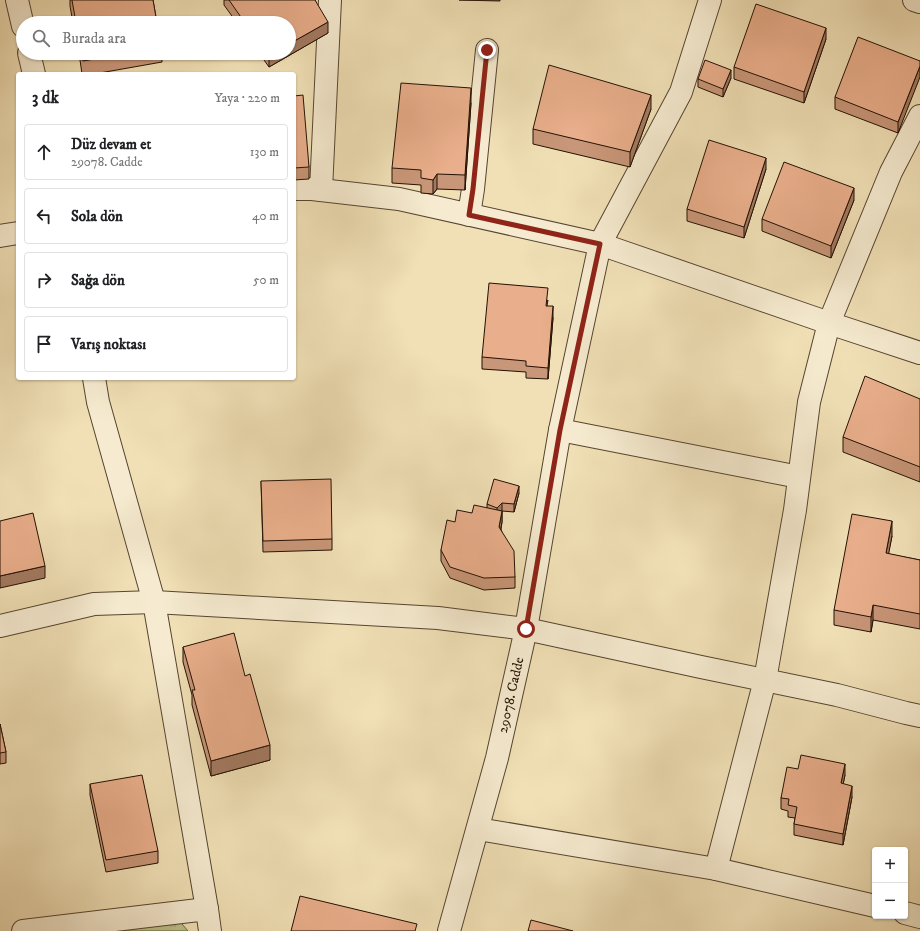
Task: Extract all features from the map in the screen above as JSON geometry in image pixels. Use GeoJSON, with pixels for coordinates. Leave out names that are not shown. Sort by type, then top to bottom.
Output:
{"type":"FeatureCollection","features":[{"type":"Feature","properties":{"kind":"street"},"geometry":{"type":"LineString","coordinates":[[17,0],[21,16]]}},
{"type":"Feature","properties":{"kind":"street"},"geometry":{"type":"LineString","coordinates":[[321,190],[330,0]]}},
{"type":"Feature","properties":{"kind":"street","name":"29078. Cadde"},"geometry":{"type":"LineString","coordinates":[[450,931],[497,758],[526,629],[560,430],[600,244],[681,92],[710,0]]}},
{"type":"Feature","properties":{"kind":"street"},"geometry":{"type":"LineString","coordinates":[[914,0],[920,2]]}},
{"type":"Feature","properties":{"kind":"street"},"geometry":{"type":"LineString","coordinates":[[469,215],[487,50]]}},
{"type":"Feature","properties":{"kind":"street"},"geometry":{"type":"LineString","coordinates":[[31,60],[34,72]]}},
{"type":"Feature","properties":{"kind":"street"},"geometry":{"type":"LineString","coordinates":[[716,869],[765,680],[795,510],[809,402],[829,323],[891,172],[920,116]]}},
{"type":"Feature","properties":{"kind":"street"},"geometry":{"type":"LineString","coordinates":[[296,189],[312,189],[399,199],[600,244],[920,353]]}},
{"type":"Feature","properties":{"kind":"street"},"geometry":{"type":"LineString","coordinates":[[0,236],[16,233]]}},
{"type":"Feature","properties":{"kind":"street"},"geometry":{"type":"LineString","coordinates":[[94,380],[98,402],[154,602],[210,931]]}},
{"type":"Feature","properties":{"kind":"street"},"geometry":{"type":"LineString","coordinates":[[560,430],[799,477]]}},
{"type":"Feature","properties":{"kind":"street"},"geometry":{"type":"LineString","coordinates":[[0,626],[94,604],[154,602],[438,618],[526,629],[837,694],[920,716]]}},
{"type":"Feature","properties":{"kind":"street"},"geometry":{"type":"LineString","coordinates":[[478,829],[716,869],[872,905]]}},
{"type":"Feature","properties":{"kind":"street"},"geometry":{"type":"LineString","coordinates":[[23,931],[207,909]]}},
{"type":"Feature","properties":{"kind":"street"},"geometry":{"type":"LineString","coordinates":[[908,914],[920,917]]}},
{"type":"Feature","properties":{"kind":"green space"},"geometry":{"type":"Polygon","coordinates":[[[177,918],[188,931],[81,931],[177,918]]]}},
{"type":"Feature","properties":{"kind":"building"},"geometry":{"type":"Polygon","coordinates":[[[72,0],[153,0],[156,16],[75,16],[72,0]]]}},
{"type":"Feature","properties":{"kind":"building"},"geometry":{"type":"Polygon","coordinates":[[[229,0],[315,0],[328,22],[296,40],[296,16],[240,16],[229,0]]]}},
{"type":"Feature","properties":{"kind":"building"},"geometry":{"type":"Polygon","coordinates":[[[756,4],[826,28],[804,92],[734,67],[756,4]]]}},
{"type":"Feature","properties":{"kind":"building"},"geometry":{"type":"Polygon","coordinates":[[[858,37],[920,61],[920,66],[898,122],[835,97],[858,37]]]}},
{"type":"Feature","properties":{"kind":"building"},"geometry":{"type":"Polygon","coordinates":[[[705,60],[731,70],[723,89],[698,79],[705,60]]]}},
{"type":"Feature","properties":{"kind":"building"},"geometry":{"type":"Polygon","coordinates":[[[549,65],[651,95],[630,152],[533,129],[549,65]]]}},
{"type":"Feature","properties":{"kind":"building"},"geometry":{"type":"Polygon","coordinates":[[[401,83],[471,88],[465,175],[437,174],[433,180],[421,178],[421,170],[392,168],[401,83]]]}},
{"type":"Feature","properties":{"kind":"building"},"geometry":{"type":"Polygon","coordinates":[[[303,95],[309,167],[296,168],[296,96],[303,95]]]}},
{"type":"Feature","properties":{"kind":"building"},"geometry":{"type":"Polygon","coordinates":[[[709,140],[766,158],[744,227],[687,209],[709,140]]]}},
{"type":"Feature","properties":{"kind":"building"},"geometry":{"type":"Polygon","coordinates":[[[784,162],[854,188],[831,246],[762,219],[784,162]]]}},
{"type":"Feature","properties":{"kind":"building"},"geometry":{"type":"Polygon","coordinates":[[[489,283],[548,288],[546,306],[553,306],[548,368],[526,366],[526,361],[482,357],[489,283]]]}},
{"type":"Feature","properties":{"kind":"building"},"geometry":{"type":"Polygon","coordinates":[[[865,376],[920,399],[920,467],[843,437],[865,376]]]}},
{"type":"Feature","properties":{"kind":"building"},"geometry":{"type":"Polygon","coordinates":[[[331,479],[332,539],[263,541],[261,481],[331,479]]]}},
{"type":"Feature","properties":{"kind":"building"},"geometry":{"type":"Polygon","coordinates":[[[494,479],[519,486],[514,504],[502,503],[497,508],[487,504],[494,479]]]}},
{"type":"Feature","properties":{"kind":"building"},"geometry":{"type":"Polygon","coordinates":[[[474,505],[502,511],[499,527],[514,551],[515,577],[484,578],[450,567],[441,550],[447,520],[455,522],[457,510],[472,513],[474,505]]]}},
{"type":"Feature","properties":{"kind":"building"},"geometry":{"type":"Polygon","coordinates":[[[33,513],[45,566],[0,576],[0,521],[33,513]]]}},
{"type":"Feature","properties":{"kind":"building"},"geometry":{"type":"Polygon","coordinates":[[[852,514],[892,521],[886,553],[920,560],[920,614],[873,605],[871,617],[834,610],[852,514]]]}},
{"type":"Feature","properties":{"kind":"building"},"geometry":{"type":"Polygon","coordinates":[[[234,633],[245,676],[250,674],[270,745],[211,761],[192,690],[195,690],[183,647],[234,633]]]}},
{"type":"Feature","properties":{"kind":"building"},"geometry":{"type":"Polygon","coordinates":[[[0,724],[6,752],[0,753],[0,724]]]}},
{"type":"Feature","properties":{"kind":"building"},"geometry":{"type":"Polygon","coordinates":[[[801,755],[845,764],[841,783],[852,786],[843,834],[794,824],[797,807],[788,805],[789,799],[781,798],[787,767],[798,769],[801,755]]]}},
{"type":"Feature","properties":{"kind":"building"},"geometry":{"type":"Polygon","coordinates":[[[142,775],[158,851],[106,860],[90,784],[142,775]]]}},
{"type":"Feature","properties":{"kind":"building"},"geometry":{"type":"Polygon","coordinates":[[[300,896],[417,924],[415,931],[291,931],[300,896]]]}},
{"type":"Feature","properties":{"kind":"building"},"geometry":{"type":"Polygon","coordinates":[[[531,920],[573,931],[528,931],[531,920]]]}},
{"type":"Feature","properties":{"kind":"route"},"geometry":{"type":"LineString","coordinates":[[487,50],[469,215],[600,244],[560,430],[526,629]]}}]}
